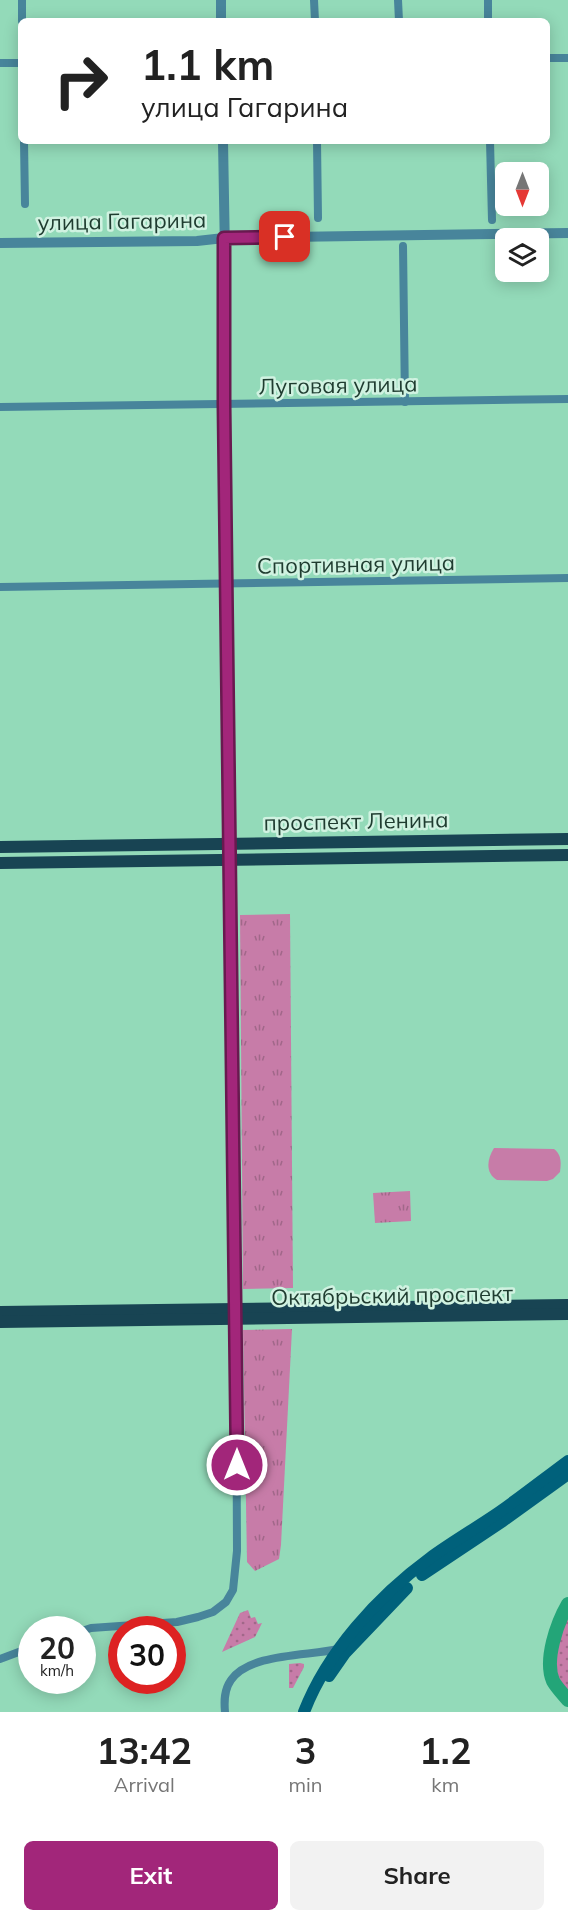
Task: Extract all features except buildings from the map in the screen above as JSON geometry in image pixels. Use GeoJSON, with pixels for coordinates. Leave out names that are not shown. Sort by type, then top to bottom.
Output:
{"type":"FeatureCollection","features":[{"type":"Feature","properties":{"kind":"main road","name":"проспект Ленина"},"geometry":{"type":"LineString","coordinates":[[0,847],[568,839]]}},
{"type":"Feature","properties":{"kind":"main road"},"geometry":{"type":"LineString","coordinates":[[229,844],[230,860]]}},
{"type":"Feature","properties":{"kind":"main road","name":"проспект Ленина"},"geometry":{"type":"LineString","coordinates":[[0,863],[568,855]]}},
{"type":"Feature","properties":{"kind":"main road","name":"Октябрьский проспект"},"geometry":{"type":"LineString","coordinates":[[0,1322],[568,1305]]}},
{"type":"Feature","properties":{"kind":"main road","name":"Октябрьский проспект"},"geometry":{"type":"LineString","coordinates":[[0,1312],[568,1314]]}},
{"type":"Feature","properties":{"kind":"main road"},"geometry":{"type":"LineString","coordinates":[[304,1712],[314,1689],[338,1649],[368,1614],[411,1572],[498,1513],[568,1461]]}},
{"type":"Feature","properties":{"kind":"main road"},"geometry":{"type":"LineString","coordinates":[[312,1712],[326,1682],[345,1653],[405,1589],[430,1568],[503,1521],[568,1473]]}},
{"type":"Feature","properties":{"kind":"street"},"geometry":{"type":"LineString","coordinates":[[22,0],[22,18]]}},
{"type":"Feature","properties":{"kind":"street"},"geometry":{"type":"LineString","coordinates":[[221,0],[221,18]]}},
{"type":"Feature","properties":{"kind":"street"},"geometry":{"type":"LineString","coordinates":[[314,0],[315,18]]}},
{"type":"Feature","properties":{"kind":"street"},"geometry":{"type":"LineString","coordinates":[[399,0],[399,18]]}},
{"type":"Feature","properties":{"kind":"street"},"geometry":{"type":"LineString","coordinates":[[488,0],[488,18]]}},
{"type":"Feature","properties":{"kind":"street"},"geometry":{"type":"LineString","coordinates":[[550,58],[568,58]]}},
{"type":"Feature","properties":{"kind":"street"},"geometry":{"type":"LineString","coordinates":[[0,63],[18,63]]}},
{"type":"Feature","properties":{"kind":"street"},"geometry":{"type":"LineString","coordinates":[[24,144],[25,204]]}},
{"type":"Feature","properties":{"kind":"street"},"geometry":{"type":"LineString","coordinates":[[223,144],[229,844]]}},
{"type":"Feature","properties":{"kind":"street"},"geometry":{"type":"LineString","coordinates":[[317,144],[318,218]]}},
{"type":"Feature","properties":{"kind":"street"},"geometry":{"type":"LineString","coordinates":[[490,144],[492,220]]}},
{"type":"Feature","properties":{"kind":"street","name":"улица Гагарина"},"geometry":{"type":"LineString","coordinates":[[0,243],[568,233]]}},
{"type":"Feature","properties":{"kind":"street"},"geometry":{"type":"LineString","coordinates":[[403,246],[405,402]]}},
{"type":"Feature","properties":{"kind":"street","name":"Луговая улица"},"geometry":{"type":"LineString","coordinates":[[0,408],[568,399]]}},
{"type":"Feature","properties":{"kind":"street","name":"Спортивная улица"},"geometry":{"type":"LineString","coordinates":[[0,586],[568,578]]}},
{"type":"Feature","properties":{"kind":"street"},"geometry":{"type":"LineString","coordinates":[[96,1628],[177,1622],[198,1617],[213,1612],[226,1602],[233,1590],[237,1541],[230,860]]}},
{"type":"Feature","properties":{"kind":"street"},"geometry":{"type":"LineString","coordinates":[[225,1712],[224,1696],[231,1680],[244,1667],[286,1655],[318,1654],[338,1649]]}},
{"type":"Feature","properties":{"kind":"street"},"geometry":{"type":"LineString","coordinates":[[0,1659],[18,1652]]}},
{"type":"Feature","properties":{"kind":"green space"},"geometry":{"type":"Polygon","coordinates":[[[290,914],[293,1288],[243,1289],[240,915],[290,914]]]}},
{"type":"Feature","properties":{"kind":"green space"},"geometry":{"type":"Polygon","coordinates":[[[494,1148],[554,1149],[560,1157],[560,1172],[547,1181],[497,1180],[490,1174],[488,1165],[494,1148]]]}},
{"type":"Feature","properties":{"kind":"green space"},"geometry":{"type":"Polygon","coordinates":[[[410,1191],[411,1221],[375,1223],[373,1193],[410,1191]]]}},
{"type":"Feature","properties":{"kind":"green space"},"geometry":{"type":"Polygon","coordinates":[[[292,1329],[279,1559],[255,1571],[247,1562],[243,1330],[292,1329]]]}},
{"type":"Feature","properties":{"kind":"green space"},"geometry":{"type":"Polygon","coordinates":[[[248,1610],[251,1618],[255,1617],[258,1624],[262,1623],[255,1637],[222,1652],[240,1613],[248,1610]]]}},
{"type":"Feature","properties":{"kind":"green space"},"geometry":{"type":"Polygon","coordinates":[[[568,1617],[568,1698],[557,1690],[554,1671],[560,1635],[568,1617]]]}},
{"type":"Feature","properties":{"kind":"green space"},"geometry":{"type":"Polygon","coordinates":[[[289,1664],[304,1664],[304,1667],[293,1688],[289,1688],[289,1664]]]}},
{"type":"Feature","properties":{"kind":"waterway"},"geometry":{"type":"LineString","coordinates":[[568,1604],[556,1631],[550,1663],[553,1681],[568,1700]]}},
{"type":"Feature","properties":{"kind":"route"},"geometry":{"type":"LineString","coordinates":[[237,1465],[224,238],[285,237]]}}]}
